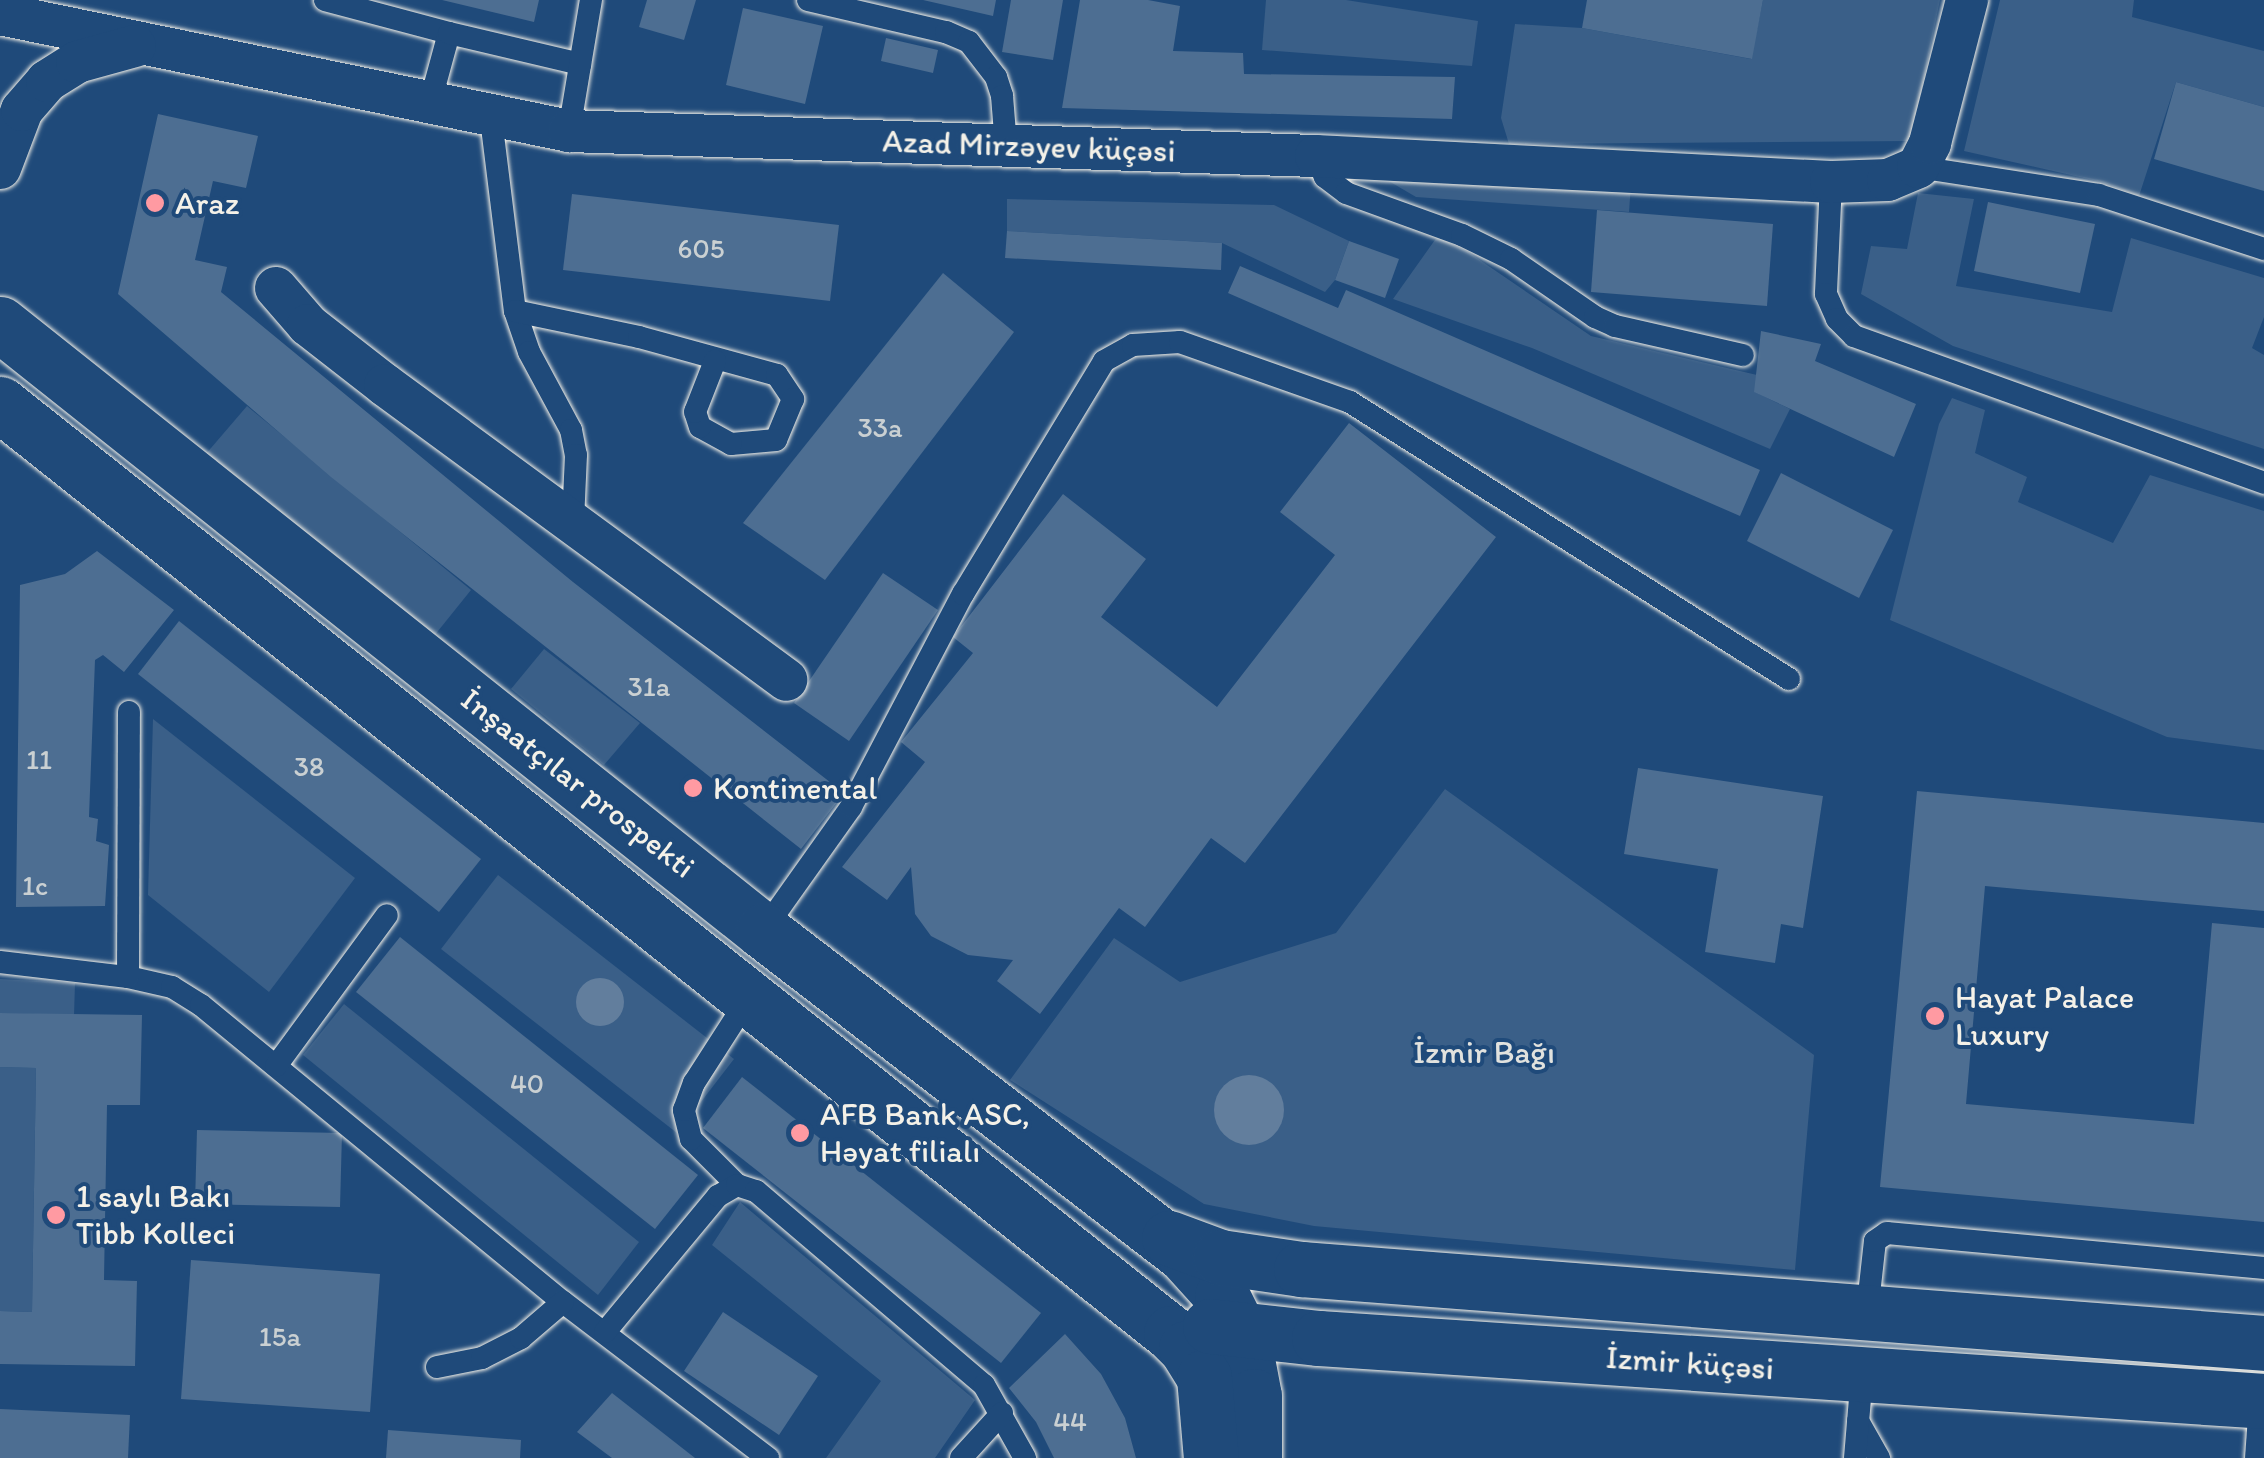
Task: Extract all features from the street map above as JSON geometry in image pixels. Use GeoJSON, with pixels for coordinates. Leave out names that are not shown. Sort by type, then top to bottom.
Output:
{"type":"FeatureCollection","features":[{"type":"Feature","properties":{"kind":"main road","name":"İnşaatçılar prospekti"},"geometry":{"type":"LineString","coordinates":[[12,335],[763,930],[1162,1235]]}},
{"type":"Feature","properties":{"kind":"main road","name":"İnşaatçılar prospekti"},"geometry":{"type":"LineString","coordinates":[[0,404],[22,441],[1124,1292]]}},
{"type":"Feature","properties":{"kind":"main road","name":"İzmir küçəsi"},"geometry":{"type":"LineString","coordinates":[[1162,1235],[1220,1257],[1300,1268],[2264,1343]]}},
{"type":"Feature","properties":{"kind":"main road"},"geometry":{"type":"LineString","coordinates":[[1162,1235],[1222,1296],[1240,1331],[1254,1396],[1254,1458]]}},
{"type":"Feature","properties":{"kind":"main road","name":"İzmir küçəsi"},"geometry":{"type":"LineString","coordinates":[[1124,1292],[1194,1323],[1240,1331],[1860,1398],[2262,1401]]}},
{"type":"Feature","properties":{"kind":"main road"},"geometry":{"type":"LineString","coordinates":[[1124,1292],[1196,1360],[1208,1398],[1211,1458]]}},
{"type":"Feature","properties":{"kind":"main road"},"geometry":{"type":"LineString","coordinates":[[1860,1398],[1867,1312]]}},
{"type":"Feature","properties":{"kind":"main road"},"geometry":{"type":"LineString","coordinates":[[1254,1396],[1274,1352],[1295,1341],[1319,1338]]}},
{"type":"Feature","properties":{"kind":"street"},"geometry":{"type":"LineString","coordinates":[[1918,167],[1930,143],[1967,0]]}},
{"type":"Feature","properties":{"kind":"street","name":"Azad Mirzəyev küçəsi"},"geometry":{"type":"LineString","coordinates":[[0,14],[491,119],[570,132],[1316,156],[1831,182],[1888,180],[1918,167]]}},
{"type":"Feature","properties":{"kind":"street"},"geometry":{"type":"LineString","coordinates":[[0,168],[22,110],[46,81],[77,62],[145,44]]}},
{"type":"Feature","properties":{"kind":"street"},"geometry":{"type":"LineString","coordinates":[[276,288],[308,324],[384,385],[786,680]]}},
{"type":"Feature","properties":{"kind":"street"},"geometry":{"type":"LineString","coordinates":[[0,294],[12,335]]}},
{"type":"Feature","properties":{"kind":"lane"},"geometry":{"type":"LineString","coordinates":[[325,0],[580,64]]}},
{"type":"Feature","properties":{"kind":"lane"},"geometry":{"type":"LineString","coordinates":[[570,132],[590,0]]}},
{"type":"Feature","properties":{"kind":"lane"},"geometry":{"type":"LineString","coordinates":[[808,0],[946,32],[968,42],[996,76],[1002,96],[1006,146]]}},
{"type":"Feature","properties":{"kind":"lane"},"geometry":{"type":"LineString","coordinates":[[430,104],[449,33]]}},
{"type":"Feature","properties":{"kind":"lane"},"geometry":{"type":"LineString","coordinates":[[491,119],[514,310],[529,352],[571,430],[576,455],[574,521]]}},
{"type":"Feature","properties":{"kind":"lane"},"geometry":{"type":"LineString","coordinates":[[1316,156],[1326,178],[1346,194],[1462,234],[1511,259],[1595,317],[1615,326],[1743,355]]}},
{"type":"Feature","properties":{"kind":"lane"},"geometry":{"type":"LineString","coordinates":[[1918,167],[2099,195],[2264,249]]}},
{"type":"Feature","properties":{"kind":"lane"},"geometry":{"type":"LineString","coordinates":[[1831,182],[1826,294],[1837,319],[1854,336],[2264,483]]}},
{"type":"Feature","properties":{"kind":"lane"},"geometry":{"type":"LineString","coordinates":[[514,310],[638,337],[777,375],[789,387],[793,399],[776,440],[731,444],[700,427],[695,412],[715,361]]}},
{"type":"Feature","properties":{"kind":"lane"},"geometry":{"type":"LineString","coordinates":[[763,930],[852,806],[962,594],[1104,361],[1133,345],[1180,342],[1350,402],[1789,679]]}},
{"type":"Feature","properties":{"kind":"lane"},"geometry":{"type":"LineString","coordinates":[[128,977],[129,712]]}},
{"type":"Feature","properties":{"kind":"lane"},"geometry":{"type":"LineString","coordinates":[[276,1066],[387,915]]}},
{"type":"Feature","properties":{"kind":"lane"},"geometry":{"type":"LineString","coordinates":[[0,962],[128,977],[172,988],[201,1005],[563,1302],[768,1458]]}},
{"type":"Feature","properties":{"kind":"lane"},"geometry":{"type":"LineString","coordinates":[[748,998],[694,1083],[684,1110],[691,1140],[736,1185],[756,1191],[984,1385],[1025,1458]]}},
{"type":"Feature","properties":{"kind":"lane"},"geometry":{"type":"LineString","coordinates":[[605,1332],[718,1196],[736,1185]]}},
{"type":"Feature","properties":{"kind":"lane"},"geometry":{"type":"LineString","coordinates":[[1867,1312],[1875,1241],[1886,1234],[2264,1268]]}},
{"type":"Feature","properties":{"kind":"lane"},"geometry":{"type":"LineString","coordinates":[[438,1368],[482,1358],[521,1338],[563,1302]]}},
{"type":"Feature","properties":{"kind":"lane"},"geometry":{"type":"LineString","coordinates":[[1855,1458],[1860,1398]]}},
{"type":"Feature","properties":{"kind":"lane"},"geometry":{"type":"LineString","coordinates":[[1860,1398],[1879,1458]]}},
{"type":"Feature","properties":{"kind":"lane"},"geometry":{"type":"LineString","coordinates":[[2256,1458],[2262,1401]]}},
{"type":"Feature","properties":{"kind":"lane"},"geometry":{"type":"LineString","coordinates":[[961,1458],[1002,1413]]}},
{"type":"Feature","properties":{"kind":"green space"},"geometry":{"type":"Polygon","coordinates":[[[1266,0],[1346,0],[1478,21],[1472,66],[1262,50],[1266,0]]]}},
{"type":"Feature","properties":{"kind":"green space"},"geometry":{"type":"Polygon","coordinates":[[[1763,0],[1940,0],[1911,141],[1509,144],[1501,118],[1515,24],[1582,28],[1751,59],[1763,0]]]}},
{"type":"Feature","properties":{"kind":"green space"},"geometry":{"type":"Polygon","coordinates":[[[2000,0],[2134,0],[2132,17],[2264,51],[2264,107],[2176,82],[2139,196],[2102,182],[1964,151],[2000,0]]]}},
{"type":"Feature","properties":{"kind":"green space"},"geometry":{"type":"Polygon","coordinates":[[[1382,177],[1631,184],[1629,212],[1416,197],[1382,177]]]}},
{"type":"Feature","properties":{"kind":"green space"},"geometry":{"type":"Polygon","coordinates":[[[1918,193],[1974,199],[1956,286],[2112,312],[2131,238],[2264,278],[2264,317],[2252,348],[2264,355],[2264,449],[1953,346],[1861,294],[1871,246],[1907,249],[1918,193]]]}},
{"type":"Feature","properties":{"kind":"green space"},"geometry":{"type":"Polygon","coordinates":[[[1007,199],[1274,205],[1349,241],[1335,280],[1325,292],[1222,243],[1007,231],[1007,199]]]}},
{"type":"Feature","properties":{"kind":"green space"},"geometry":{"type":"Polygon","coordinates":[[[1437,237],[1468,252],[1591,336],[1757,375],[1755,392],[1790,409],[1770,449],[1532,348],[1393,299],[1437,237]]]}},
{"type":"Feature","properties":{"kind":"green space"},"geometry":{"type":"Polygon","coordinates":[[[1952,398],[1985,410],[1975,453],[2027,477],[2018,502],[2113,543],[2150,475],[2264,511],[2264,750],[2167,737],[1890,620],[1939,424],[1952,398]]]}},
{"type":"Feature","properties":{"kind":"green space"},"geometry":{"type":"Polygon","coordinates":[[[247,406],[471,590],[430,641],[205,455],[247,406]]]}},
{"type":"Feature","properties":{"kind":"green space"},"geometry":{"type":"Polygon","coordinates":[[[544,649],[640,723],[604,765],[511,689],[544,649]]]}},
{"type":"Feature","properties":{"kind":"green space"},"geometry":{"type":"Polygon","coordinates":[[[153,719],[355,878],[269,992],[148,895],[153,719]]]}},
{"type":"Feature","properties":{"kind":"green space","name":"İzmir Bağı"},"geometry":{"type":"Polygon","coordinates":[[[1445,789],[1814,1055],[1795,1270],[1314,1226],[1204,1204],[1010,1080],[1114,938],[1180,982],[1336,933],[1445,789]]]}},
{"type":"Feature","properties":{"kind":"green space"},"geometry":{"type":"Polygon","coordinates":[[[498,875],[734,1059],[677,1133],[441,949],[498,875]]]}},
{"type":"Feature","properties":{"kind":"green space"},"geometry":{"type":"Polygon","coordinates":[[[0,979],[75,983],[74,1015],[0,1013],[0,979]]]}},
{"type":"Feature","properties":{"kind":"green space"},"geometry":{"type":"Polygon","coordinates":[[[344,1004],[639,1242],[598,1295],[303,1055],[344,1004]]]}},
{"type":"Feature","properties":{"kind":"green space"},"geometry":{"type":"Polygon","coordinates":[[[0,1067],[36,1068],[32,1312],[0,1311],[0,1067]]]}},
{"type":"Feature","properties":{"kind":"green space"},"geometry":{"type":"Polygon","coordinates":[[[740,1202],[975,1400],[935,1458],[826,1458],[881,1381],[712,1245],[740,1202]]]}},
{"type":"Feature","properties":{"kind":"shaded area"},"geometry":{"type":"Polygon","coordinates":[[[600,978],[617,985],[624,1002],[617,1019],[600,1026],[583,1019],[576,1002],[583,985],[600,978]]]}},
{"type":"Feature","properties":{"kind":"shaded area"},"geometry":{"type":"Polygon","coordinates":[[[1249,1075],[1263,1077],[1274,1085],[1282,1096],[1282,1124],[1274,1135],[1263,1143],[1249,1145],[1235,1143],[1224,1135],[1216,1124],[1214,1110],[1216,1096],[1224,1085],[1235,1077],[1249,1075]]]}},
{"type":"Feature","properties":{"kind":"building"},"geometry":{"type":"Polygon","coordinates":[[[442,0],[539,0],[534,22],[442,0]]]}},
{"type":"Feature","properties":{"kind":"building"},"geometry":{"type":"Polygon","coordinates":[[[647,0],[696,0],[684,40],[639,27],[647,0]]]}},
{"type":"Feature","properties":{"kind":"building"},"geometry":{"type":"Polygon","coordinates":[[[923,0],[996,0],[993,16],[923,0]]]}},
{"type":"Feature","properties":{"kind":"building"},"geometry":{"type":"Polygon","coordinates":[[[1011,0],[1063,0],[1053,60],[1002,52],[1011,0]]]}},
{"type":"Feature","properties":{"kind":"building"},"geometry":{"type":"Polygon","coordinates":[[[1080,0],[1148,0],[1180,6],[1173,51],[1243,53],[1244,74],[1455,77],[1452,119],[1062,108],[1080,0]]]}},
{"type":"Feature","properties":{"kind":"building"},"geometry":{"type":"Polygon","coordinates":[[[1587,0],[1763,0],[1752,59],[1582,28],[1587,0]]]}},
{"type":"Feature","properties":{"kind":"building"},"geometry":{"type":"Polygon","coordinates":[[[743,8],[823,26],[805,104],[726,85],[743,8]]]}},
{"type":"Feature","properties":{"kind":"building"},"geometry":{"type":"Polygon","coordinates":[[[886,38],[938,50],[933,73],[881,61],[886,38]]]}},
{"type":"Feature","properties":{"kind":"building"},"geometry":{"type":"Polygon","coordinates":[[[2176,82],[2264,107],[2264,191],[2154,159],[2176,82]]]}},
{"type":"Feature","properties":{"kind":"building"},"geometry":{"type":"Polygon","coordinates":[[[158,114],[258,136],[246,188],[213,181],[195,260],[227,267],[221,292],[573,582],[844,793],[801,849],[331,477],[118,294],[158,114]]]}},
{"type":"Feature","properties":{"kind":"building"},"geometry":{"type":"Polygon","coordinates":[[[572,194],[839,225],[830,301],[563,270],[572,194]]]}},
{"type":"Feature","properties":{"kind":"building"},"geometry":{"type":"Polygon","coordinates":[[[1988,202],[2095,224],[2080,293],[1974,271],[1988,202]]]}},
{"type":"Feature","properties":{"kind":"building"},"geometry":{"type":"Polygon","coordinates":[[[1597,210],[1773,224],[1767,306],[1591,292],[1597,210]]]}},
{"type":"Feature","properties":{"kind":"building"},"geometry":{"type":"Polygon","coordinates":[[[1007,231],[1222,243],[1221,270],[1005,258],[1007,231]]]}},
{"type":"Feature","properties":{"kind":"building"},"geometry":{"type":"Polygon","coordinates":[[[1349,241],[1399,259],[1385,298],[1335,280],[1349,241]]]}},
{"type":"Feature","properties":{"kind":"building"},"geometry":{"type":"Polygon","coordinates":[[[1240,266],[1338,308],[1346,290],[1760,470],[1740,516],[1228,293],[1240,266]]]}},
{"type":"Feature","properties":{"kind":"building"},"geometry":{"type":"Polygon","coordinates":[[[943,273],[1014,332],[825,580],[743,523],[943,273]]]}},
{"type":"Feature","properties":{"kind":"building"},"geometry":{"type":"Polygon","coordinates":[[[1761,331],[1821,344],[1815,361],[1916,404],[1894,457],[1754,392],[1761,331]]]}},
{"type":"Feature","properties":{"kind":"building"},"geometry":{"type":"Polygon","coordinates":[[[1349,423],[1496,537],[1245,863],[1211,838],[1145,927],[1119,908],[1040,1014],[997,981],[1013,960],[968,955],[931,936],[915,914],[911,867],[887,900],[842,867],[925,762],[901,742],[973,653],[953,637],[1063,494],[1146,559],[1101,617],[1217,707],[1335,555],[1280,512],[1349,423]]]}},
{"type":"Feature","properties":{"kind":"building"},"geometry":{"type":"Polygon","coordinates":[[[1781,473],[1893,530],[1859,598],[1747,541],[1781,473]]]}},
{"type":"Feature","properties":{"kind":"building"},"geometry":{"type":"Polygon","coordinates":[[[97,551],[174,610],[124,672],[103,655],[95,660],[89,817],[98,819],[96,841],[109,845],[105,906],[16,907],[20,585],[65,574],[97,551]]]}},
{"type":"Feature","properties":{"kind":"building"},"geometry":{"type":"Polygon","coordinates":[[[883,573],[938,610],[849,741],[794,703],[883,573]]]}},
{"type":"Feature","properties":{"kind":"building"},"geometry":{"type":"Polygon","coordinates":[[[179,621],[481,859],[439,912],[138,674],[179,621]]]}},
{"type":"Feature","properties":{"kind":"building"},"geometry":{"type":"Polygon","coordinates":[[[1638,768],[1823,796],[1803,928],[1781,924],[1775,963],[1705,952],[1718,869],[1624,854],[1638,768]]]}},
{"type":"Feature","properties":{"kind":"building","name":"Hayat Palace Luxury"},"geometry":{"type":"Polygon","coordinates":[[[1917,791],[2264,823],[2264,911],[1985,886],[1966,1104],[2194,1124],[2212,923],[2264,928],[2264,1222],[1880,1187],[1917,791]]]}},
{"type":"Feature","properties":{"kind":"building"},"geometry":{"type":"Polygon","coordinates":[[[400,937],[698,1175],[655,1229],[356,992],[400,937]]]}},
{"type":"Feature","properties":{"kind":"building"},"geometry":{"type":"Polygon","coordinates":[[[0,1013],[142,1015],[140,1105],[107,1105],[104,1280],[137,1281],[135,1366],[0,1364],[0,1311],[32,1312],[36,1068],[0,1067],[0,1013]]]}},
{"type":"Feature","properties":{"kind":"building"},"geometry":{"type":"Polygon","coordinates":[[[742,1077],[1041,1313],[1001,1363],[703,1128],[742,1077]]]}},
{"type":"Feature","properties":{"kind":"building"},"geometry":{"type":"Polygon","coordinates":[[[197,1130],[342,1133],[340,1207],[195,1204],[197,1130]]]}},
{"type":"Feature","properties":{"kind":"building"},"geometry":{"type":"Polygon","coordinates":[[[191,1260],[380,1274],[370,1412],[181,1399],[191,1260]]]}},
{"type":"Feature","properties":{"kind":"building"},"geometry":{"type":"Polygon","coordinates":[[[723,1312],[818,1376],[779,1435],[684,1371],[723,1312]]]}},
{"type":"Feature","properties":{"kind":"building"},"geometry":{"type":"Polygon","coordinates":[[[1065,1334],[1101,1374],[1125,1418],[1136,1458],[1054,1458],[1036,1422],[1009,1388],[1065,1334]]]}},
{"type":"Feature","properties":{"kind":"building"},"geometry":{"type":"Polygon","coordinates":[[[612,1393],[695,1458],[612,1458],[577,1432],[612,1393]]]}},
{"type":"Feature","properties":{"kind":"building"},"geometry":{"type":"Polygon","coordinates":[[[0,1409],[130,1415],[128,1458],[0,1458],[0,1409]]]}},
{"type":"Feature","properties":{"kind":"building"},"geometry":{"type":"Polygon","coordinates":[[[388,1430],[521,1440],[520,1458],[386,1458],[388,1430]]]}},
{"type":"Feature","properties":{"kind":"place","name":"Araz"},"geometry":{"type":"Point","coordinates":[155,203]}},
{"type":"Feature","properties":{"kind":"place","name":"Kontinental"},"geometry":{"type":"Point","coordinates":[693,788]}},
{"type":"Feature","properties":{"kind":"place","name":"Hayat Palace Luxury"},"geometry":{"type":"Point","coordinates":[1935,1016]}},
{"type":"Feature","properties":{"kind":"place","name":"AFB Bank ASC, Həyat filialı"},"geometry":{"type":"Point","coordinates":[800,1133]}},
{"type":"Feature","properties":{"kind":"place","name":"1 saylı Bakı Tibb Kolleci"},"geometry":{"type":"Point","coordinates":[56,1215]}}]}
